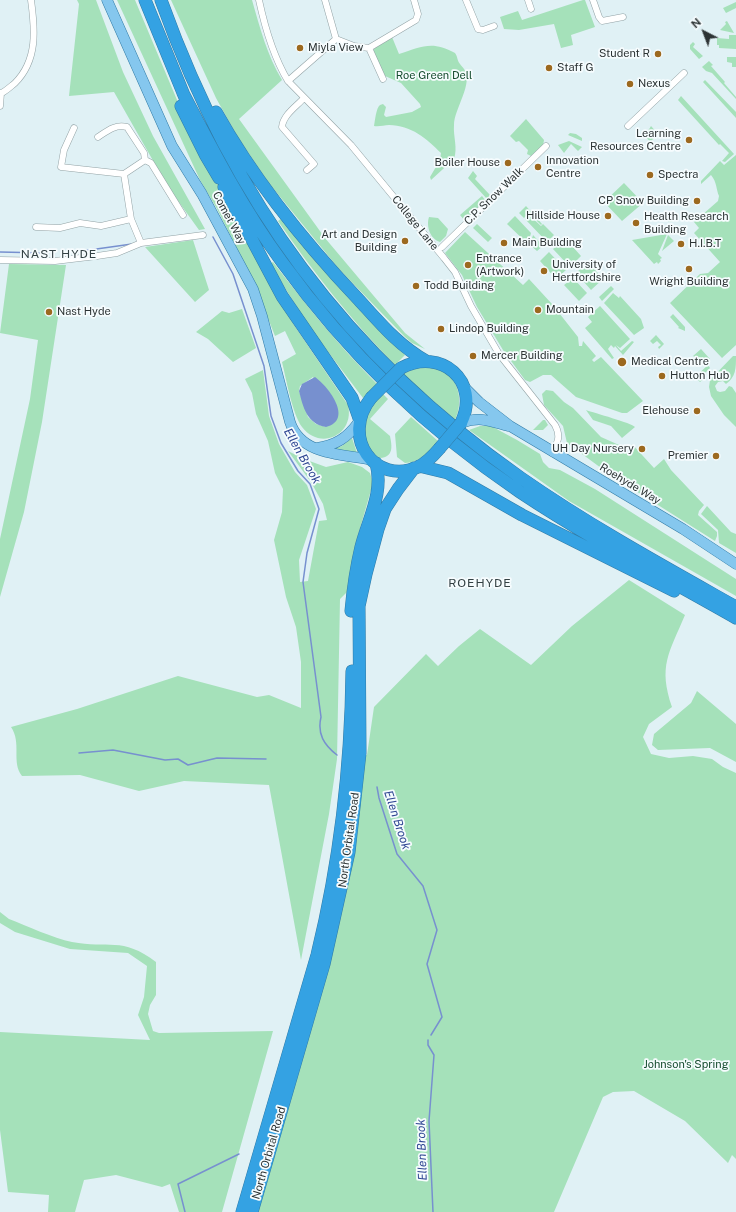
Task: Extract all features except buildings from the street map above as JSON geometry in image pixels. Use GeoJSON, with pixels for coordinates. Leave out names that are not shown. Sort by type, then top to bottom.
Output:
{"type":"FeatureCollection","features":[{"type":"Feature","properties":{"kind":"highway"},"geometry":{"type":"LineString","coordinates":[[138,0],[188,121],[282,296],[352,398],[359,420],[359,439],[364,450],[374,462],[394,470],[416,467],[448,473],[586,548],[682,595],[734,613]]}},
{"type":"Feature","properties":{"kind":"highway"},"geometry":{"type":"LineString","coordinates":[[145,0],[183,94],[225,188]]}},
{"type":"Feature","properties":{"kind":"highway"},"geometry":{"type":"LineString","coordinates":[[162,5],[172,34],[209,115],[249,190],[299,266],[334,310],[368,348],[437,413],[520,477],[600,530],[734,613]]}},
{"type":"Feature","properties":{"kind":"highway"},"geometry":{"type":"LineString","coordinates":[[162,5],[219,118],[274,202],[312,250],[400,343],[426,361]]}},
{"type":"Feature","properties":{"kind":"highway"},"geometry":{"type":"LineString","coordinates":[[183,94],[227,176],[281,261],[312,302],[351,347],[401,397],[469,455],[519,491],[606,544],[734,613]]}},
{"type":"Feature","properties":{"kind":"highway"},"geometry":{"type":"LineString","coordinates":[[359,420],[363,409],[371,398],[401,368],[416,362],[426,361],[442,364],[448,368],[454,373],[463,386],[467,404],[461,424],[439,449],[416,467]]}},
{"type":"Feature","properties":{"kind":"highway","name":"North Orbital Road"},"geometry":{"type":"LineString","coordinates":[[242,1212],[317,955],[338,860],[350,754],[353,593],[361,546],[379,487],[374,462]]}},
{"type":"Feature","properties":{"kind":"highway","name":"North Orbital Road"},"geometry":{"type":"LineString","coordinates":[[252,1212],[324,964],[349,852],[360,753],[359,606],[366,574],[378,529],[386,509],[398,489],[416,467]]}},
{"type":"Feature","properties":{"kind":"main road","name":"Comet Way"},"geometry":{"type":"LineString","coordinates":[[107,0],[172,146],[206,200],[252,289],[268,335],[292,429],[300,440],[315,449],[330,454],[374,462]]}},
{"type":"Feature","properties":{"kind":"main road","name":"Roehyde Way"},"geometry":{"type":"LineString","coordinates":[[463,386],[479,402],[510,426],[552,453],[683,529],[736,564]]}},
{"type":"Feature","properties":{"kind":"main road","name":"Roehyde Way"},"geometry":{"type":"LineString","coordinates":[[461,424],[472,419],[481,419],[510,426]]}},
{"type":"Feature","properties":{"kind":"main road"},"geometry":{"type":"LineString","coordinates":[[315,449],[332,446],[342,440],[352,433],[359,420]]}},
{"type":"Feature","properties":{"kind":"street"},"geometry":{"type":"LineString","coordinates":[[0,106],[1,94],[19,79],[31,59],[34,23],[31,0]]}},
{"type":"Feature","properties":{"kind":"street","name":"College Lane"},"geometry":{"type":"LineString","coordinates":[[259,0],[270,40],[281,69],[288,81],[351,145],[401,204],[455,272],[471,306],[498,354],[559,432],[559,440],[552,453]]}},
{"type":"Feature","properties":{"kind":"street"},"geometry":{"type":"LineString","coordinates":[[325,0],[336,39]]}},
{"type":"Feature","properties":{"kind":"street"},"geometry":{"type":"LineString","coordinates":[[336,39],[354,46],[369,48],[416,20],[418,14],[414,0]]}},
{"type":"Feature","properties":{"kind":"street"},"geometry":{"type":"LineString","coordinates":[[466,0],[478,29],[494,26]]}},
{"type":"Feature","properties":{"kind":"street"},"geometry":{"type":"LineString","coordinates":[[528,0],[531,9]]}},
{"type":"Feature","properties":{"kind":"street"},"geometry":{"type":"LineString","coordinates":[[593,0],[602,21],[623,17]]}},
{"type":"Feature","properties":{"kind":"street"},"geometry":{"type":"LineString","coordinates":[[288,81],[336,39]]}},
{"type":"Feature","properties":{"kind":"street"},"geometry":{"type":"LineString","coordinates":[[369,48],[383,79]]}},
{"type":"Feature","properties":{"kind":"street"},"geometry":{"type":"LineString","coordinates":[[628,126],[684,73]]}},
{"type":"Feature","properties":{"kind":"street"},"geometry":{"type":"LineString","coordinates":[[304,98],[285,117],[282,122],[282,127],[314,164],[308,170]]}},
{"type":"Feature","properties":{"kind":"street"},"geometry":{"type":"LineString","coordinates":[[98,138],[113,127],[121,125],[127,127],[144,153],[145,160]]}},
{"type":"Feature","properties":{"kind":"street"},"geometry":{"type":"LineString","coordinates":[[74,128],[64,150],[61,167],[124,174],[145,160]]}},
{"type":"Feature","properties":{"kind":"street","name":"C.P. Snow Walk"},"geometry":{"type":"LineString","coordinates":[[442,247],[546,146]]}},
{"type":"Feature","properties":{"kind":"street"},"geometry":{"type":"LineString","coordinates":[[145,160],[151,163],[183,214]]}},
{"type":"Feature","properties":{"kind":"street"},"geometry":{"type":"LineString","coordinates":[[124,174],[131,219],[142,243]]}},
{"type":"Feature","properties":{"kind":"street"},"geometry":{"type":"LineString","coordinates":[[36,227],[60,228],[80,222],[101,226],[131,219]]}},
{"type":"Feature","properties":{"kind":"street"},"geometry":{"type":"LineString","coordinates":[[0,260],[55,261],[97,256],[117,253],[142,243],[203,235]]}},
{"type":"Feature","properties":{"kind":"green space"},"geometry":{"type":"Polygon","coordinates":[[[77,0],[96,0],[123,72],[153,136],[205,229],[199,230],[168,187],[114,92],[69,96],[79,4],[77,0]]]}},
{"type":"Feature","properties":{"kind":"green space"},"geometry":{"type":"Polygon","coordinates":[[[117,0],[135,0],[185,119],[204,158],[294,325],[348,405],[349,416],[346,424],[341,431],[334,436],[318,438],[309,434],[298,421],[287,386],[282,362],[296,354],[285,331],[275,336],[252,278],[217,209],[200,180],[117,0]],[[313,377],[300,386],[299,391],[308,417],[316,424],[326,427],[313,377]]]}},
{"type":"Feature","properties":{"kind":"green space"},"geometry":{"type":"Polygon","coordinates":[[[171,0],[252,0],[268,51],[282,80],[239,119],[325,238],[405,333],[425,349],[412,343],[405,337],[339,269],[268,182],[237,136],[216,98],[171,0]]]}},
{"type":"Feature","properties":{"kind":"green space"},"geometry":{"type":"Polygon","coordinates":[[[585,0],[595,27],[571,35],[573,45],[561,48],[554,24],[519,30],[504,29],[500,17],[518,11],[522,20],[585,0]]]}},
{"type":"Feature","properties":{"kind":"green space"},"geometry":{"type":"Polygon","coordinates":[[[736,2],[736,8],[726,13],[723,8],[736,2]]]}},
{"type":"Feature","properties":{"kind":"green space"},"geometry":{"type":"Polygon","coordinates":[[[727,21],[734,33],[720,30],[727,21]]]}},
{"type":"Feature","properties":{"kind":"green space"},"geometry":{"type":"Polygon","coordinates":[[[729,35],[736,35],[736,49],[719,48],[719,45],[717,45],[717,38],[729,39],[729,35]]]}},
{"type":"Feature","properties":{"kind":"green space","name":"Roe Green Dell"},"geometry":{"type":"Polygon","coordinates":[[[392,37],[399,54],[427,46],[440,47],[455,53],[458,62],[464,68],[466,75],[467,81],[465,89],[455,119],[454,129],[456,151],[454,159],[431,180],[430,177],[440,160],[441,153],[436,148],[418,134],[404,127],[389,125],[374,126],[380,105],[383,104],[386,107],[384,115],[386,117],[412,112],[421,107],[401,83],[385,76],[373,52],[375,47],[392,37]]]}},
{"type":"Feature","properties":{"kind":"green space"},"geometry":{"type":"Polygon","coordinates":[[[693,42],[695,44],[693,47],[703,56],[699,59],[690,49],[690,45],[693,42]]]}},
{"type":"Feature","properties":{"kind":"green space"},"geometry":{"type":"Polygon","coordinates":[[[727,57],[736,57],[736,67],[732,67],[732,63],[727,62],[727,57]]]}},
{"type":"Feature","properties":{"kind":"green space"},"geometry":{"type":"Polygon","coordinates":[[[709,61],[713,65],[711,66],[725,82],[724,83],[736,99],[712,73],[706,71],[702,67],[709,61]]]}},
{"type":"Feature","properties":{"kind":"green space"},"geometry":{"type":"Polygon","coordinates":[[[705,80],[736,112],[736,118],[703,82],[705,80]]]}},
{"type":"Feature","properties":{"kind":"green space"},"geometry":{"type":"Polygon","coordinates":[[[681,96],[734,154],[725,162],[722,161],[729,153],[720,144],[719,145],[678,100],[681,96]]]}},
{"type":"Feature","properties":{"kind":"green space"},"geometry":{"type":"Polygon","coordinates":[[[526,119],[544,140],[543,146],[531,156],[527,154],[528,150],[519,141],[516,142],[510,136],[526,119]]]}},
{"type":"Feature","properties":{"kind":"green space"},"geometry":{"type":"Polygon","coordinates":[[[651,126],[658,134],[651,141],[654,146],[645,136],[651,126]]]}},
{"type":"Feature","properties":{"kind":"green space"},"geometry":{"type":"Polygon","coordinates":[[[570,133],[576,134],[582,138],[582,141],[568,135],[570,133]]]}},
{"type":"Feature","properties":{"kind":"green space"},"geometry":{"type":"Polygon","coordinates":[[[569,141],[582,147],[578,151],[571,144],[564,153],[558,145],[569,141]]]}},
{"type":"Feature","properties":{"kind":"green space"},"geometry":{"type":"Polygon","coordinates":[[[736,155],[736,345],[722,358],[670,303],[700,274],[708,273],[720,262],[694,233],[699,228],[694,222],[718,201],[719,196],[711,175],[701,184],[701,181],[720,161],[724,165],[736,155]]]}},
{"type":"Feature","properties":{"kind":"green space"},"geometry":{"type":"Polygon","coordinates":[[[473,171],[477,176],[475,179],[490,195],[487,199],[468,178],[473,171]]]}},
{"type":"Feature","properties":{"kind":"green space"},"geometry":{"type":"Polygon","coordinates":[[[624,183],[643,203],[622,221],[604,202],[624,183]]]}},
{"type":"Feature","properties":{"kind":"green space"},"geometry":{"type":"Polygon","coordinates":[[[482,196],[485,200],[465,221],[460,215],[482,196]]]}},
{"type":"Feature","properties":{"kind":"green space"},"geometry":{"type":"Polygon","coordinates":[[[526,206],[542,224],[541,225],[529,213],[524,218],[519,213],[526,206]]]}},
{"type":"Feature","properties":{"kind":"green space"},"geometry":{"type":"Polygon","coordinates":[[[670,212],[678,220],[670,222],[663,219],[670,212]]]}},
{"type":"Feature","properties":{"kind":"green space"},"geometry":{"type":"Polygon","coordinates":[[[529,215],[541,226],[543,224],[554,235],[547,242],[525,219],[529,215]]]}},
{"type":"Feature","properties":{"kind":"green space"},"geometry":{"type":"Polygon","coordinates":[[[515,216],[531,233],[528,244],[507,224],[515,216]]]}},
{"type":"Feature","properties":{"kind":"green space"},"geometry":{"type":"Polygon","coordinates":[[[429,217],[438,218],[448,229],[446,236],[440,242],[431,235],[428,224],[429,217]]]}},
{"type":"Feature","properties":{"kind":"green space"},"geometry":{"type":"Polygon","coordinates":[[[282,218],[315,259],[405,355],[395,365],[363,331],[305,259],[278,221],[282,218]]]}},
{"type":"Feature","properties":{"kind":"green space"},"geometry":{"type":"Polygon","coordinates":[[[477,224],[492,238],[488,242],[473,228],[477,224]]]}},
{"type":"Feature","properties":{"kind":"green space"},"geometry":{"type":"Polygon","coordinates":[[[465,232],[523,285],[529,279],[552,304],[578,337],[579,346],[582,346],[583,341],[596,356],[592,360],[594,362],[601,357],[643,401],[627,413],[622,413],[576,397],[551,375],[543,375],[530,382],[525,380],[503,350],[477,307],[462,275],[445,253],[465,232]]]}},
{"type":"Feature","properties":{"kind":"green space"},"geometry":{"type":"Polygon","coordinates":[[[667,234],[658,254],[662,258],[658,264],[657,262],[654,264],[632,240],[667,234]]]}},
{"type":"Feature","properties":{"kind":"green space"},"geometry":{"type":"Polygon","coordinates":[[[533,235],[543,246],[537,251],[530,245],[533,235]]]}},
{"type":"Feature","properties":{"kind":"green space"},"geometry":{"type":"Polygon","coordinates":[[[668,235],[674,241],[662,251],[668,235]]]}},
{"type":"Feature","properties":{"kind":"green space"},"geometry":{"type":"Polygon","coordinates":[[[565,238],[581,256],[570,267],[553,249],[565,238]]]}},
{"type":"Feature","properties":{"kind":"green space"},"geometry":{"type":"Polygon","coordinates":[[[193,240],[209,290],[195,302],[145,247],[193,240]]]}},
{"type":"Feature","properties":{"kind":"green space"},"geometry":{"type":"Polygon","coordinates":[[[549,252],[566,270],[556,279],[540,261],[549,252]]]}},
{"type":"Feature","properties":{"kind":"green space"},"geometry":{"type":"Polygon","coordinates":[[[273,262],[323,325],[377,384],[363,398],[310,328],[270,264],[273,262]]]}},
{"type":"Feature","properties":{"kind":"green space"},"geometry":{"type":"Polygon","coordinates":[[[588,262],[603,279],[591,290],[576,273],[588,262]]]}},
{"type":"Feature","properties":{"kind":"green space"},"geometry":{"type":"Polygon","coordinates":[[[9,264],[66,265],[42,422],[24,512],[0,597],[0,539],[30,399],[38,340],[0,333],[9,264]]]}},
{"type":"Feature","properties":{"kind":"green space"},"geometry":{"type":"Polygon","coordinates":[[[573,278],[587,293],[579,301],[564,285],[573,278]]]}},
{"type":"Feature","properties":{"kind":"green space"},"geometry":{"type":"Polygon","coordinates":[[[611,286],[614,289],[602,301],[599,297],[611,286]]]}},
{"type":"Feature","properties":{"kind":"green space"},"geometry":{"type":"Polygon","coordinates":[[[613,293],[619,298],[620,296],[641,319],[644,328],[634,335],[604,303],[613,293]]]}},
{"type":"Feature","properties":{"kind":"green space"},"geometry":{"type":"Polygon","coordinates":[[[600,306],[630,339],[620,348],[616,345],[621,351],[632,341],[634,342],[623,355],[615,346],[614,348],[611,345],[608,349],[614,358],[612,359],[585,328],[592,322],[588,317],[600,306]]]}},
{"type":"Feature","properties":{"kind":"green space"},"geometry":{"type":"Polygon","coordinates":[[[242,309],[256,348],[233,362],[208,339],[196,332],[222,311],[229,313],[242,309]]]}},
{"type":"Feature","properties":{"kind":"green space"},"geometry":{"type":"Polygon","coordinates":[[[673,314],[685,327],[685,331],[678,328],[679,327],[670,317],[673,314]]]}},
{"type":"Feature","properties":{"kind":"green space"},"geometry":{"type":"Polygon","coordinates":[[[656,335],[664,344],[659,349],[658,347],[661,345],[657,341],[653,344],[650,341],[656,335]]]}},
{"type":"Feature","properties":{"kind":"green space"},"geometry":{"type":"Polygon","coordinates":[[[701,349],[710,359],[705,363],[693,356],[701,349]]]}},
{"type":"Feature","properties":{"kind":"green space"},"geometry":{"type":"Polygon","coordinates":[[[733,356],[736,356],[734,375],[726,384],[723,381],[718,382],[715,386],[717,391],[720,392],[725,391],[729,386],[732,387],[736,393],[736,427],[724,415],[711,396],[709,387],[710,380],[733,356]]]}},
{"type":"Feature","properties":{"kind":"green space"},"geometry":{"type":"Polygon","coordinates":[[[708,365],[710,368],[703,375],[705,378],[700,382],[695,377],[708,365]]]}},
{"type":"Feature","properties":{"kind":"green space"},"geometry":{"type":"Polygon","coordinates":[[[422,366],[436,368],[445,372],[455,383],[458,390],[459,405],[455,420],[402,374],[422,366]]]}},
{"type":"Feature","properties":{"kind":"green space"},"geometry":{"type":"Polygon","coordinates":[[[263,370],[269,416],[279,444],[295,472],[307,485],[316,509],[299,560],[300,582],[308,581],[319,521],[327,520],[323,504],[311,482],[288,451],[326,467],[348,462],[362,467],[370,473],[373,483],[357,539],[347,592],[340,599],[337,759],[329,814],[301,960],[269,785],[184,781],[139,791],[80,775],[22,776],[17,765],[16,739],[11,727],[77,709],[178,676],[257,697],[269,695],[301,708],[301,662],[296,627],[286,597],[274,540],[282,512],[283,489],[275,473],[268,441],[256,414],[252,393],[245,379],[263,370]]]}},
{"type":"Feature","properties":{"kind":"green space"},"geometry":{"type":"Polygon","coordinates":[[[546,390],[553,391],[564,402],[573,408],[601,437],[619,445],[632,456],[628,450],[632,444],[654,468],[664,459],[671,470],[704,505],[699,511],[698,515],[717,532],[715,541],[612,476],[567,443],[563,426],[544,405],[542,394],[546,390]]]}},
{"type":"Feature","properties":{"kind":"green space"},"geometry":{"type":"Polygon","coordinates":[[[383,394],[388,399],[370,419],[390,436],[390,453],[388,456],[380,458],[370,449],[365,436],[365,429],[367,414],[370,408],[383,394]]]}},
{"type":"Feature","properties":{"kind":"green space"},"geometry":{"type":"Polygon","coordinates":[[[586,410],[635,427],[622,438],[611,426],[593,420],[586,410]]]}},
{"type":"Feature","properties":{"kind":"green space"},"geometry":{"type":"Polygon","coordinates":[[[411,417],[438,441],[424,456],[410,463],[405,463],[397,457],[395,434],[411,417]]]}},
{"type":"Feature","properties":{"kind":"green space"},"geometry":{"type":"Polygon","coordinates":[[[543,420],[545,420],[548,425],[543,430],[533,430],[543,420]]]}},
{"type":"Feature","properties":{"kind":"green space"},"geometry":{"type":"Polygon","coordinates":[[[480,426],[491,426],[517,440],[540,454],[543,462],[549,468],[560,470],[595,489],[736,579],[736,596],[569,501],[469,430],[480,426]]]}},
{"type":"Feature","properties":{"kind":"green space"},"geometry":{"type":"Polygon","coordinates":[[[352,438],[357,453],[332,449],[342,446],[352,438]]]}},
{"type":"Feature","properties":{"kind":"green space"},"geometry":{"type":"Polygon","coordinates":[[[707,506],[731,532],[736,534],[736,553],[719,543],[718,530],[701,514],[707,506]]]}},
{"type":"Feature","properties":{"kind":"green space","name":"Johnson's Spring"},"geometry":{"type":"Polygon","coordinates":[[[629,580],[685,615],[667,660],[666,681],[672,707],[649,724],[643,737],[651,754],[669,758],[693,756],[712,759],[723,767],[736,773],[736,1159],[732,1155],[728,1163],[685,1121],[634,1091],[613,1092],[603,1097],[554,1212],[258,1212],[308,1034],[320,999],[332,952],[363,756],[367,755],[374,707],[426,654],[438,666],[480,629],[531,665],[572,626],[629,580]]]}},
{"type":"Feature","properties":{"kind":"green space"},"geometry":{"type":"Polygon","coordinates":[[[697,691],[736,724],[736,762],[710,748],[658,750],[652,745],[654,734],[691,703],[697,691]]]}},
{"type":"Feature","properties":{"kind":"green space"},"geometry":{"type":"Polygon","coordinates":[[[0,912],[9,919],[57,938],[85,944],[124,946],[144,954],[156,962],[156,995],[150,1005],[148,1014],[153,1031],[159,1033],[273,1031],[222,1212],[179,1212],[170,1184],[162,1187],[116,1175],[84,1180],[75,1212],[48,1212],[49,1195],[8,1192],[0,1130],[0,1032],[150,1040],[138,1015],[144,997],[147,966],[128,953],[70,949],[15,932],[0,923],[0,912]]]}},
{"type":"Feature","properties":{"kind":"water"},"geometry":{"type":"Polygon","coordinates":[[[315,377],[332,395],[339,411],[338,418],[334,423],[326,427],[310,419],[304,409],[299,391],[302,384],[315,377]]]}},
{"type":"Feature","properties":{"kind":"waterway","name":"Ellen Brook"},"geometry":{"type":"LineString","coordinates":[[213,237],[233,274],[264,366],[271,416],[281,443],[298,471],[310,484],[319,509],[307,553],[303,582],[321,717],[320,729],[325,743],[337,755]]}},
{"type":"Feature","properties":{"kind":"waterway","name":"Ellen Brook"},"geometry":{"type":"LineString","coordinates":[[75,252],[132,244]]}},
{"type":"Feature","properties":{"kind":"waterway","name":"Ellen Brook"},"geometry":{"type":"LineString","coordinates":[[0,252],[45,253]]}},
{"type":"Feature","properties":{"kind":"waterway"},"geometry":{"type":"LineString","coordinates":[[79,753],[113,750],[165,760],[178,759],[188,765],[217,758],[266,759]]}},
{"type":"Feature","properties":{"kind":"waterway","name":"Ellen Brook"},"geometry":{"type":"LineString","coordinates":[[377,787],[379,798],[397,854],[423,886],[437,930],[427,964],[442,1017],[431,1035]]}},
{"type":"Feature","properties":{"kind":"waterway","name":"Ellen Brook"},"geometry":{"type":"LineString","coordinates":[[428,1040],[428,1045],[434,1055],[429,1121],[433,1212]]}},
{"type":"Feature","properties":{"kind":"waterway"},"geometry":{"type":"LineString","coordinates":[[185,1212],[178,1184],[239,1154]]}},
{"type":"Feature","properties":{"kind":"place","name":"Miyla View"},"geometry":{"type":"Point","coordinates":[300,48]}},
{"type":"Feature","properties":{"kind":"place","name":"Student R"},"geometry":{"type":"Point","coordinates":[658,54]}},
{"type":"Feature","properties":{"kind":"place","name":"Staff G"},"geometry":{"type":"Point","coordinates":[549,68]}},
{"type":"Feature","properties":{"kind":"place","name":"Nexus"},"geometry":{"type":"Point","coordinates":[630,84]}},
{"type":"Feature","properties":{"kind":"place","name":"Learning Resources Centre"},"geometry":{"type":"Point","coordinates":[689,140]}},
{"type":"Feature","properties":{"kind":"place","name":"Boiler House"},"geometry":{"type":"Point","coordinates":[508,163]}},
{"type":"Feature","properties":{"kind":"place","name":"Innovation Centre"},"geometry":{"type":"Point","coordinates":[538,167]}},
{"type":"Feature","properties":{"kind":"place","name":"Spectra"},"geometry":{"type":"Point","coordinates":[650,175]}},
{"type":"Feature","properties":{"kind":"place","name":"CP Snow Building"},"geometry":{"type":"Point","coordinates":[697,201]}},
{"type":"Feature","properties":{"kind":"place","name":"Hillside House"},"geometry":{"type":"Point","coordinates":[608,216]}},
{"type":"Feature","properties":{"kind":"place","name":"Health Research Building"},"geometry":{"type":"Point","coordinates":[636,223]}},
{"type":"Feature","properties":{"kind":"place","name":"Art and Design Building"},"geometry":{"type":"Point","coordinates":[405,241]}},
{"type":"Feature","properties":{"kind":"place","name":"Main Building"},"geometry":{"type":"Point","coordinates":[504,243]}},
{"type":"Feature","properties":{"kind":"place","name":"H.I.B.T"},"geometry":{"type":"Point","coordinates":[681,244]}},
{"type":"Feature","properties":{"kind":"place","name":"Entrance (Artwork)"},"geometry":{"type":"Point","coordinates":[468,265]}},
{"type":"Feature","properties":{"kind":"place","name":"Wright Building"},"geometry":{"type":"Point","coordinates":[689,269]}},
{"type":"Feature","properties":{"kind":"place","name":"University of Hertfordshire"},"geometry":{"type":"Point","coordinates":[544,271]}},
{"type":"Feature","properties":{"kind":"place","name":"Todd Building"},"geometry":{"type":"Point","coordinates":[416,286]}},
{"type":"Feature","properties":{"kind":"place","name":"Mountain"},"geometry":{"type":"Point","coordinates":[538,310]}},
{"type":"Feature","properties":{"kind":"place","name":"Nast Hyde"},"geometry":{"type":"Point","coordinates":[49,312]}},
{"type":"Feature","properties":{"kind":"place","name":"Lindop Building"},"geometry":{"type":"Point","coordinates":[441,329]}},
{"type":"Feature","properties":{"kind":"place","name":"Mercer Building"},"geometry":{"type":"Point","coordinates":[473,356]}},
{"type":"Feature","properties":{"kind":"place","name":"Medical Centre"},"geometry":{"type":"Point","coordinates":[622,362]}},
{"type":"Feature","properties":{"kind":"place","name":"Hutton Hub"},"geometry":{"type":"Point","coordinates":[662,376]}},
{"type":"Feature","properties":{"kind":"place","name":"Elehouse"},"geometry":{"type":"Point","coordinates":[697,411]}},
{"type":"Feature","properties":{"kind":"place","name":"UH Day Nursery"},"geometry":{"type":"Point","coordinates":[642,449]}},
{"type":"Feature","properties":{"kind":"place","name":"Premier"},"geometry":{"type":"Point","coordinates":[716,456]}},
{"type":"Feature","properties":{"kind":"district","name":"NAST HYDE"},"geometry":{"type":"Point","coordinates":[59,254]}},
{"type":"Feature","properties":{"kind":"district","name":"ROEHYDE"},"geometry":{"type":"Point","coordinates":[480,583]}}]}
